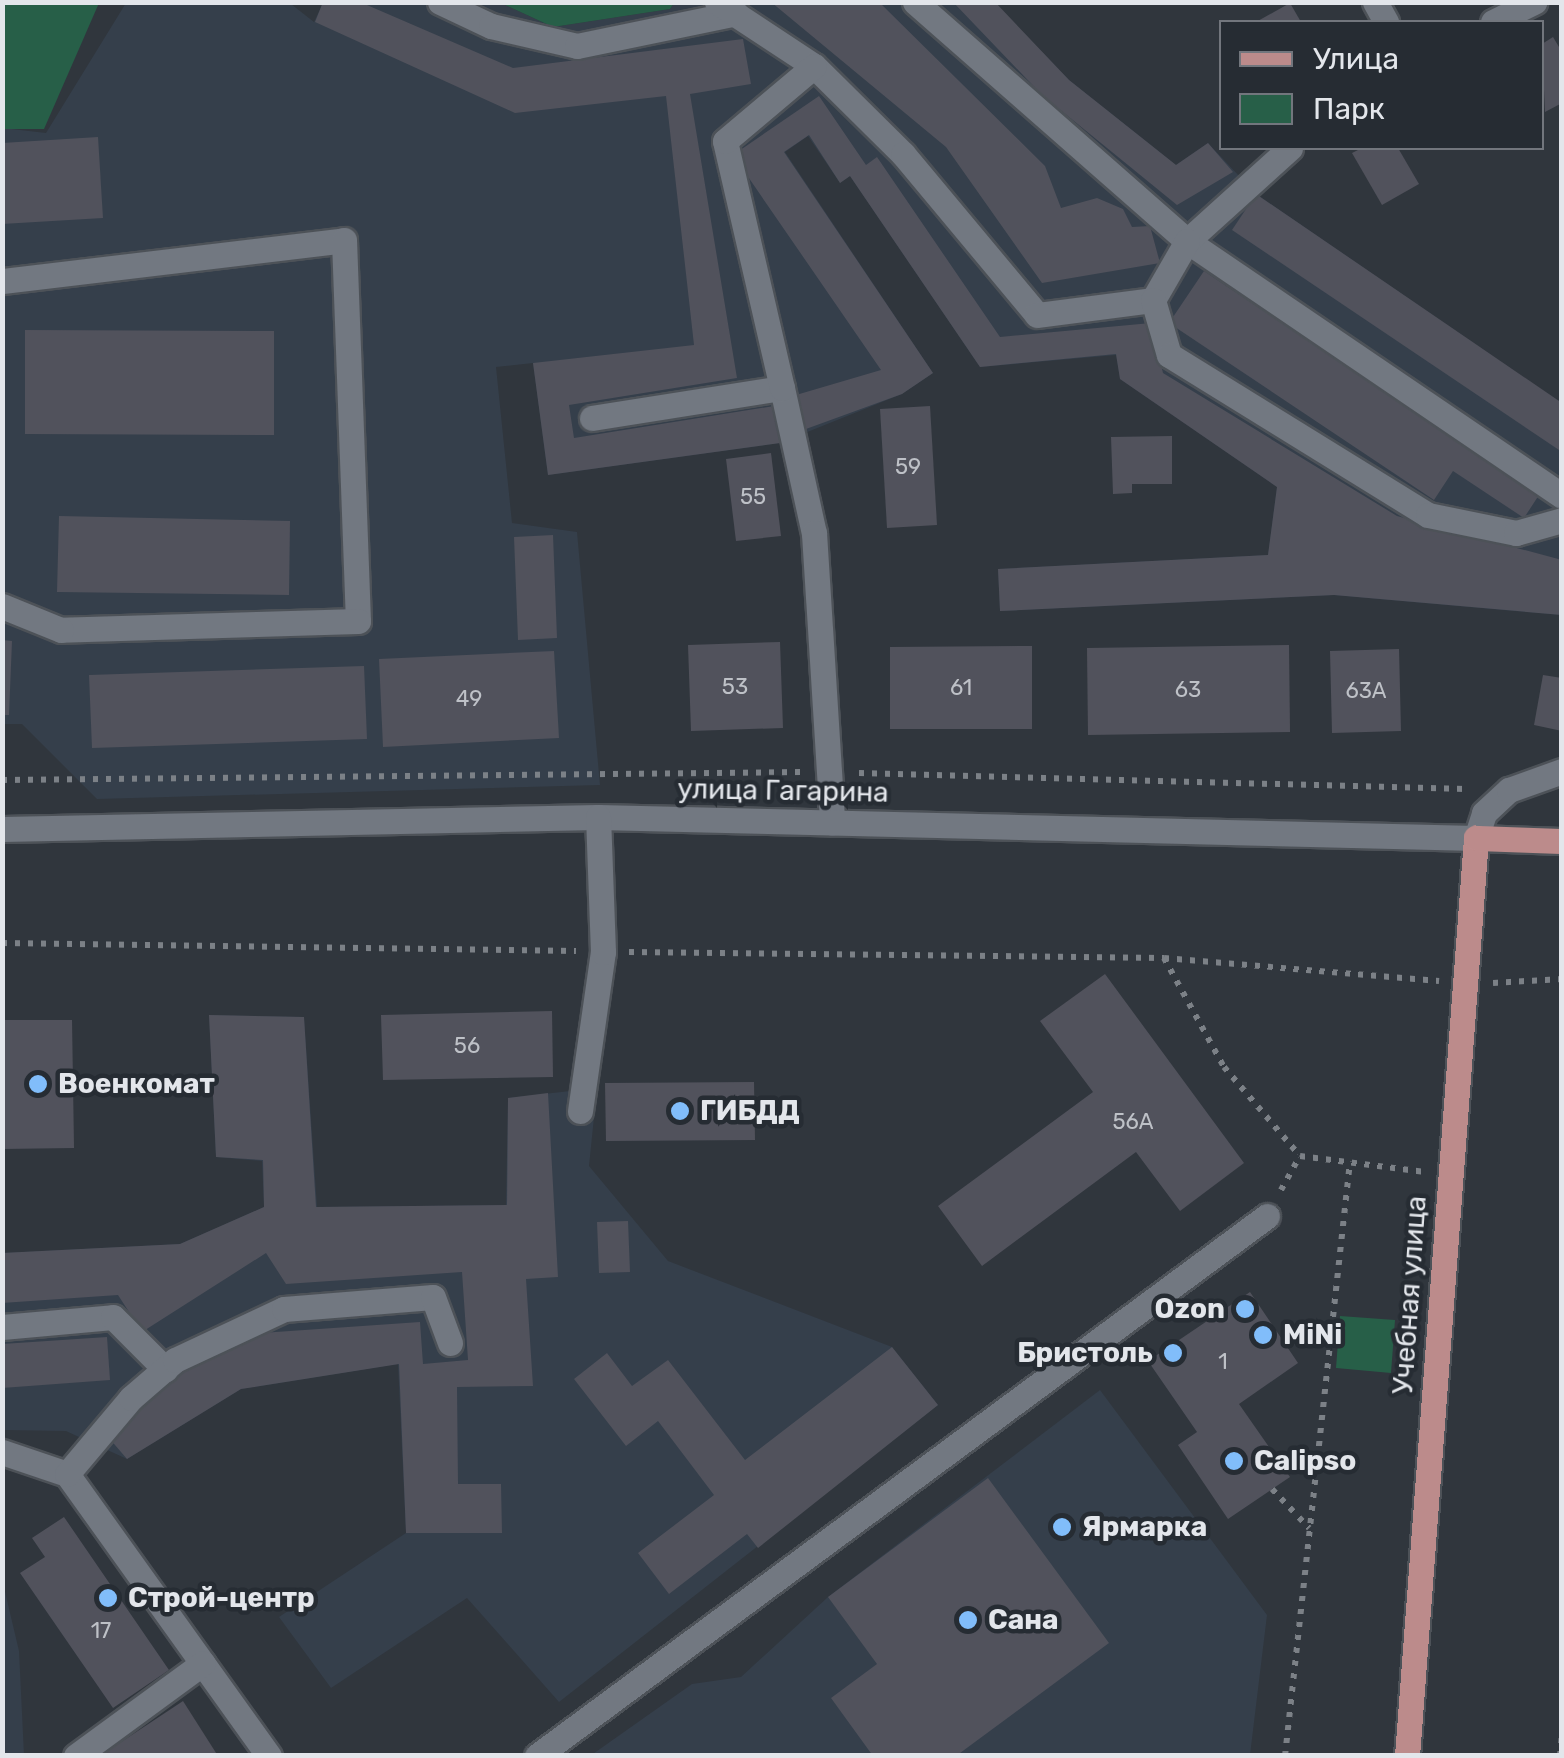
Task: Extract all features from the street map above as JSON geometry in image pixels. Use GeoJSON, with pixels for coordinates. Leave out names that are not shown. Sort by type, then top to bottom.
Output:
{"type":"FeatureCollection","features":[{"type":"Feature","properties":{"kind":"main road","name":"улица Гагарина"},"geometry":{"type":"LineString","coordinates":[[1476,838],[1562,841]]}},
{"type":"Feature","properties":{"kind":"main road","name":"Учебная улица"},"geometry":{"type":"LineString","coordinates":[[1406,1756],[1476,838]]}},
{"type":"Feature","properties":{"kind":"street"},"geometry":{"type":"LineString","coordinates":[[440,2],[491,26],[577,46],[726,8],[814,66],[903,154],[1037,315],[1152,300]]}},
{"type":"Feature","properties":{"kind":"street"},"geometry":{"type":"LineString","coordinates":[[915,2],[1186,240],[1562,496]]}},
{"type":"Feature","properties":{"kind":"street"},"geometry":{"type":"LineString","coordinates":[[1497,20],[1534,2]]}},
{"type":"Feature","properties":{"kind":"street"},"geometry":{"type":"LineString","coordinates":[[814,66],[725,141],[814,533],[832,822]]}},
{"type":"Feature","properties":{"kind":"street"},"geometry":{"type":"LineString","coordinates":[[1287,150],[1264,166],[1186,240],[1152,300],[1168,355],[1428,515],[1516,533],[1562,520]]}},
{"type":"Feature","properties":{"kind":"street"},"geometry":{"type":"LineString","coordinates":[[2,280],[344,240],[358,621],[61,630],[2,606]]}},
{"type":"Feature","properties":{"kind":"street"},"geometry":{"type":"LineString","coordinates":[[592,418],[782,388]]}},
{"type":"Feature","properties":{"kind":"street"},"geometry":{"type":"LineString","coordinates":[[1476,838],[1484,813],[1508,790],[1562,771]]}},
{"type":"Feature","properties":{"kind":"street"},"geometry":{"type":"LineString","coordinates":[[580,1111],[603,952],[598,817]]}},
{"type":"Feature","properties":{"kind":"street","name":"улица Гагарина"},"geometry":{"type":"LineString","coordinates":[[2,829],[598,817],[1476,838]]}},
{"type":"Feature","properties":{"kind":"street"},"geometry":{"type":"LineString","coordinates":[[538,1756],[1267,1216]]}},
{"type":"Feature","properties":{"kind":"street"},"geometry":{"type":"LineString","coordinates":[[67,1474],[164,1369],[284,1309],[432,1297],[450,1343]]}},
{"type":"Feature","properties":{"kind":"street"},"geometry":{"type":"LineString","coordinates":[[2,1327],[113,1317],[164,1369]]}},
{"type":"Feature","properties":{"kind":"street"},"geometry":{"type":"LineString","coordinates":[[2,1452],[67,1474],[269,1756]]}},
{"type":"Feature","properties":{"kind":"street"},"geometry":{"type":"LineString","coordinates":[[76,1756],[203,1664]]}},
{"type":"Feature","properties":{"kind":"path"},"geometry":{"type":"LineString","coordinates":[[2,780],[830,772],[1508,790]]}},
{"type":"Feature","properties":{"kind":"path"},"geometry":{"type":"LineString","coordinates":[[2,943],[1164,958],[1450,982]]}},
{"type":"Feature","properties":{"kind":"path"},"geometry":{"type":"LineString","coordinates":[[1164,958],[1224,1067],[1300,1156],[1449,1175]]}},
{"type":"Feature","properties":{"kind":"path"},"geometry":{"type":"LineString","coordinates":[[1476,984],[1562,978]]}},
{"type":"Feature","properties":{"kind":"path"},"geometry":{"type":"LineString","coordinates":[[1267,1216],[1300,1156]]}},
{"type":"Feature","properties":{"kind":"path"},"geometry":{"type":"LineString","coordinates":[[1285,1756],[1350,1162]]}},
{"type":"Feature","properties":{"kind":"path"},"geometry":{"type":"LineString","coordinates":[[1272,1489],[1310,1529]]}},
{"type":"Feature","properties":{"kind":"path"},"geometry":{"type":"LineString","coordinates":[[1560,1756],[1562,1736]]}},
{"type":"Feature","properties":{"kind":"shaded area"},"geometry":{"type":"Polygon","coordinates":[[[126,3],[291,4],[314,22],[323,3],[501,3],[553,27],[670,9],[674,3],[995,3],[1069,80],[1176,165],[1208,143],[1256,194],[1561,403],[1561,615],[1334,595],[1000,611],[998,569],[1268,555],[1277,487],[1120,379],[1116,355],[980,367],[850,176],[840,183],[808,136],[785,152],[933,373],[902,394],[780,443],[548,475],[533,363],[496,367],[512,523],[577,532],[600,785],[97,799],[22,724],[3,724],[3,128],[46,133],[126,3]]]}},
{"type":"Feature","properties":{"kind":"shaded area"},"geometry":{"type":"Polygon","coordinates":[[[209,1015],[304,1017],[317,1207],[506,1205],[508,1098],[597,1088],[589,1166],[668,1261],[892,1347],[938,1405],[559,1702],[467,1598],[331,1688],[279,1617],[406,1533],[398,1364],[241,1389],[127,1459],[66,1431],[3,1430],[3,1253],[180,1244],[264,1207],[262,1161],[216,1157],[209,1015]]]}},
{"type":"Feature","properties":{"kind":"shaded area","name":"Ярмарка"},"geometry":{"type":"Polygon","coordinates":[[[1100,1390],[1267,1615],[1250,1755],[590,1756],[692,1684],[741,1677],[828,1597],[1100,1390]]]}},
{"type":"Feature","properties":{"kind":"shaded area"},"geometry":{"type":"Polygon","coordinates":[[[2,1579],[19,1651],[24,1755],[3,1755],[2,1579]]]}},
{"type":"Feature","properties":{"kind":"green space"},"geometry":{"type":"Polygon","coordinates":[[[2,3],[99,3],[44,129],[3,129],[2,3]]]}},
{"type":"Feature","properties":{"kind":"green space"},"geometry":{"type":"Polygon","coordinates":[[[501,3],[674,3],[670,9],[553,27],[501,3]]]}},
{"type":"Feature","properties":{"kind":"green space"},"geometry":{"type":"Polygon","coordinates":[[[1340,1316],[1395,1320],[1391,1373],[1336,1368],[1340,1316]]]}},
{"type":"Feature","properties":{"kind":"building"},"geometry":{"type":"Polygon","coordinates":[[[323,2],[360,2],[513,68],[743,39],[751,84],[690,94],[737,378],[569,405],[574,438],[774,406],[780,443],[548,475],[533,363],[694,345],[666,96],[515,113],[315,22],[323,2]]]}},
{"type":"Feature","properties":{"kind":"building"},"geometry":{"type":"Polygon","coordinates":[[[771,2],[879,2],[1045,166],[1061,208],[1097,198],[1123,209],[1132,227],[1150,226],[1160,263],[1042,283],[946,147],[771,2]]]}},
{"type":"Feature","properties":{"kind":"building"},"geometry":{"type":"Polygon","coordinates":[[[953,2],[995,2],[1069,80],[1176,165],[1208,143],[1233,172],[1177,205],[1042,95],[953,2]]]}},
{"type":"Feature","properties":{"kind":"building"},"geometry":{"type":"Polygon","coordinates":[[[1290,3],[1300,20],[1260,20],[1290,3]]]}},
{"type":"Feature","properties":{"kind":"building"},"geometry":{"type":"Polygon","coordinates":[[[1553,37],[1562,52],[1562,103],[1545,112],[1544,89],[1544,43],[1553,37]]]}},
{"type":"Feature","properties":{"kind":"building"},"geometry":{"type":"Polygon","coordinates":[[[819,96],[866,165],[877,157],[1000,337],[1151,323],[1163,373],[1397,516],[1562,560],[1562,615],[1334,595],[1000,611],[998,569],[1268,555],[1277,487],[1120,379],[1116,354],[980,367],[850,176],[840,183],[809,135],[784,152],[933,373],[902,394],[806,429],[796,395],[881,370],[733,155],[819,96]]]}},
{"type":"Feature","properties":{"kind":"building"},"geometry":{"type":"Polygon","coordinates":[[[98,137],[103,218],[2,224],[2,143],[98,137]]]}},
{"type":"Feature","properties":{"kind":"building"},"geometry":{"type":"Polygon","coordinates":[[[1399,150],[1419,184],[1382,205],[1352,153],[1399,150]]]}},
{"type":"Feature","properties":{"kind":"building"},"geometry":{"type":"Polygon","coordinates":[[[1256,194],[1562,403],[1562,452],[1232,230],[1256,194]]]}},
{"type":"Feature","properties":{"kind":"building"},"geometry":{"type":"Polygon","coordinates":[[[1204,271],[1539,495],[1524,518],[1453,471],[1434,500],[1169,323],[1204,271]]]}},
{"type":"Feature","properties":{"kind":"building"},"geometry":{"type":"Polygon","coordinates":[[[25,330],[274,331],[274,435],[25,434],[25,330]]]}},
{"type":"Feature","properties":{"kind":"building"},"geometry":{"type":"Polygon","coordinates":[[[930,406],[937,525],[887,528],[880,409],[930,406]]]}},
{"type":"Feature","properties":{"kind":"building"},"geometry":{"type":"Polygon","coordinates":[[[1172,436],[1172,484],[1132,484],[1132,493],[1113,494],[1111,437],[1172,436]]]}},
{"type":"Feature","properties":{"kind":"building"},"geometry":{"type":"Polygon","coordinates":[[[771,453],[781,536],[736,541],[726,459],[771,453]]]}},
{"type":"Feature","properties":{"kind":"building"},"geometry":{"type":"Polygon","coordinates":[[[59,516],[290,521],[289,595],[57,592],[59,516]]]}},
{"type":"Feature","properties":{"kind":"building"},"geometry":{"type":"Polygon","coordinates":[[[553,535],[557,638],[518,640],[514,537],[553,535]]]}},
{"type":"Feature","properties":{"kind":"building"},"geometry":{"type":"Polygon","coordinates":[[[2,640],[12,641],[9,715],[2,715],[2,640]]]}},
{"type":"Feature","properties":{"kind":"building"},"geometry":{"type":"Polygon","coordinates":[[[780,642],[783,728],[691,731],[688,645],[780,642]]]}},
{"type":"Feature","properties":{"kind":"building"},"geometry":{"type":"Polygon","coordinates":[[[1289,645],[1290,732],[1088,735],[1087,648],[1289,645]]]}},
{"type":"Feature","properties":{"kind":"building"},"geometry":{"type":"Polygon","coordinates":[[[1032,646],[1032,729],[890,729],[890,647],[1032,646]]]}},
{"type":"Feature","properties":{"kind":"building"},"geometry":{"type":"Polygon","coordinates":[[[1399,649],[1401,731],[1332,733],[1330,651],[1399,649]]]}},
{"type":"Feature","properties":{"kind":"building"},"geometry":{"type":"Polygon","coordinates":[[[554,651],[559,738],[383,747],[379,659],[554,651]]]}},
{"type":"Feature","properties":{"kind":"building"},"geometry":{"type":"Polygon","coordinates":[[[364,666],[367,739],[92,748],[89,675],[364,666]]]}},
{"type":"Feature","properties":{"kind":"building"},"geometry":{"type":"Polygon","coordinates":[[[1543,675],[1562,678],[1562,731],[1534,725],[1543,675]]]}},
{"type":"Feature","properties":{"kind":"building"},"geometry":{"type":"Polygon","coordinates":[[[1105,974],[1244,1163],[1180,1211],[1136,1152],[982,1266],[938,1206],[1093,1092],[1040,1021],[1105,974]]]}},
{"type":"Feature","properties":{"kind":"building"},"geometry":{"type":"Polygon","coordinates":[[[552,1011],[553,1077],[383,1080],[381,1015],[552,1011]]]}},
{"type":"Feature","properties":{"kind":"building"},"geometry":{"type":"Polygon","coordinates":[[[209,1015],[304,1017],[316,1207],[507,1205],[508,1098],[548,1093],[558,1277],[526,1279],[533,1386],[457,1387],[458,1484],[501,1484],[502,1533],[406,1533],[399,1364],[241,1389],[127,1459],[103,1431],[234,1335],[420,1322],[423,1364],[468,1360],[462,1272],[286,1284],[266,1253],[142,1332],[118,1295],[2,1303],[2,1253],[180,1244],[264,1207],[263,1160],[216,1157],[209,1015]]]}},
{"type":"Feature","properties":{"kind":"building","name":"Военкомат"},"geometry":{"type":"Polygon","coordinates":[[[2,1020],[72,1020],[74,1148],[2,1149],[2,1020]]]}},
{"type":"Feature","properties":{"kind":"building","name":"ГИБДД"},"geometry":{"type":"Polygon","coordinates":[[[754,1082],[755,1140],[606,1141],[605,1083],[754,1082]]]}},
{"type":"Feature","properties":{"kind":"building"},"geometry":{"type":"Polygon","coordinates":[[[628,1221],[630,1272],[599,1273],[597,1222],[628,1221]]]}},
{"type":"Feature","properties":{"kind":"building"},"geometry":{"type":"Polygon","coordinates":[[[1250,1292],[1298,1363],[1239,1404],[1290,1477],[1228,1519],[1178,1445],[1197,1432],[1148,1361],[1250,1292]]]}},
{"type":"Feature","properties":{"kind":"building"},"geometry":{"type":"Polygon","coordinates":[[[107,1337],[110,1380],[2,1388],[2,1344],[107,1337]]]}},
{"type":"Feature","properties":{"kind":"building"},"geometry":{"type":"Polygon","coordinates":[[[892,1347],[938,1405],[758,1548],[747,1534],[669,1594],[638,1553],[714,1495],[658,1421],[626,1446],[574,1379],[607,1353],[632,1386],[668,1360],[745,1460],[892,1347]]]}},
{"type":"Feature","properties":{"kind":"building","name":"Сана"},"geometry":{"type":"Polygon","coordinates":[[[988,1478],[1109,1643],[956,1756],[873,1756],[831,1698],[877,1664],[828,1597],[988,1478]]]}},
{"type":"Feature","properties":{"kind":"building"},"geometry":{"type":"Polygon","coordinates":[[[64,1517],[169,1670],[113,1708],[20,1573],[45,1557],[32,1538],[64,1517]]]}},
{"type":"Feature","properties":{"kind":"building"},"geometry":{"type":"Polygon","coordinates":[[[183,1701],[218,1756],[100,1756],[183,1701]]]}},
{"type":"Feature","properties":{"kind":"place","name":"Военкомат"},"geometry":{"type":"Point","coordinates":[38,1084]}},
{"type":"Feature","properties":{"kind":"place","name":"ГИБДД"},"geometry":{"type":"Point","coordinates":[680,1111]}},
{"type":"Feature","properties":{"kind":"place","name":"Ozon"},"geometry":{"type":"Point","coordinates":[1245,1309]}},
{"type":"Feature","properties":{"kind":"place","name":"MiNi"},"geometry":{"type":"Point","coordinates":[1263,1335]}},
{"type":"Feature","properties":{"kind":"place","name":"Бристоль"},"geometry":{"type":"Point","coordinates":[1173,1353]}},
{"type":"Feature","properties":{"kind":"place","name":"Calipso"},"geometry":{"type":"Point","coordinates":[1234,1461]}},
{"type":"Feature","properties":{"kind":"place","name":"Ярмарка"},"geometry":{"type":"Point","coordinates":[1062,1527]}},
{"type":"Feature","properties":{"kind":"place","name":"Строй-центр"},"geometry":{"type":"Point","coordinates":[108,1598]}},
{"type":"Feature","properties":{"kind":"place","name":"Сана"},"geometry":{"type":"Point","coordinates":[968,1620]}}]}
